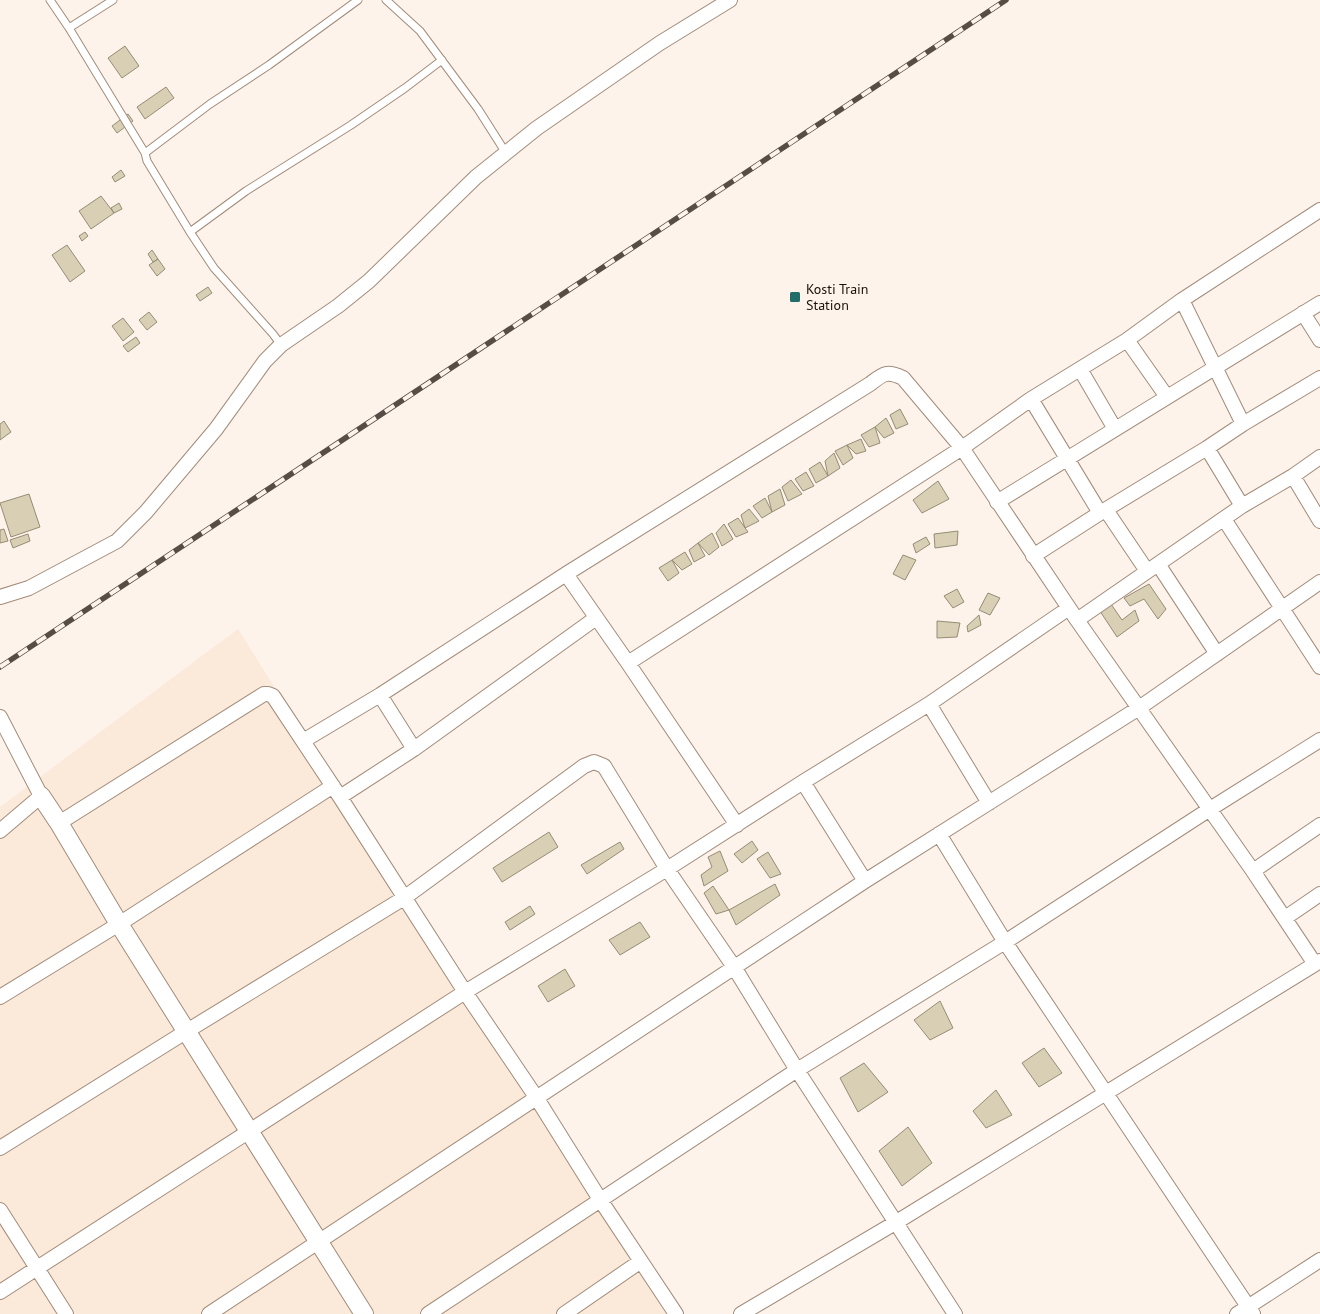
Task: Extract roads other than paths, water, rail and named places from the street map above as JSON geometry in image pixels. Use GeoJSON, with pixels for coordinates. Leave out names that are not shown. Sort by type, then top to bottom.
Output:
{"type":"FeatureCollection","features":[{"type":"Feature","properties":{"kind":"street"},"geometry":{"type":"LineString","coordinates":[[0,597],[29,588],[117,541],[146,512],[210,436],[265,361],[281,345],[338,306],[369,281],[476,177],[537,128],[652,48],[730,0]]}},
{"type":"Feature","properties":{"kind":"street"},"geometry":{"type":"LineString","coordinates":[[628,663],[962,448],[1031,399],[1127,340],[1182,300],[1320,210]]}},
{"type":"Feature","properties":{"kind":"street"},"geometry":{"type":"LineString","coordinates":[[1182,300],[1243,424]]}},
{"type":"Feature","properties":{"kind":"street"},"geometry":{"type":"LineString","coordinates":[[997,502],[1320,302]]}},
{"type":"Feature","properties":{"kind":"street"},"geometry":{"type":"LineString","coordinates":[[1303,313],[1320,340]]}},
{"type":"Feature","properties":{"kind":"street"},"geometry":{"type":"LineString","coordinates":[[1127,340],[1167,397]]}},
{"type":"Feature","properties":{"kind":"street"},"geometry":{"type":"LineString","coordinates":[[1080,370],[1115,429]]}},
{"type":"Feature","properties":{"kind":"street"},"geometry":{"type":"LineString","coordinates":[[304,741],[380,695],[566,574],[870,384],[884,373],[893,373],[903,378],[962,448],[1077,620],[1285,918],[1318,962],[895,1223],[741,1314]]}},
{"type":"Feature","properties":{"kind":"street"},"geometry":{"type":"LineString","coordinates":[[1033,556],[1320,378]]}},
{"type":"Feature","properties":{"kind":"street"},"geometry":{"type":"LineString","coordinates":[[1031,399],[1103,512],[1152,567],[1217,654]]}},
{"type":"Feature","properties":{"kind":"street"},"geometry":{"type":"LineString","coordinates":[[1207,448],[1242,506]]}},
{"type":"Feature","properties":{"kind":"street"},"geometry":{"type":"LineString","coordinates":[[1077,620],[1242,506],[1293,476],[1320,457]]}},
{"type":"Feature","properties":{"kind":"street"},"geometry":{"type":"LineString","coordinates":[[1293,476],[1320,521]]}},
{"type":"Feature","properties":{"kind":"street"},"geometry":{"type":"LineString","coordinates":[[1224,519],[1320,666]]}},
{"type":"Feature","properties":{"kind":"street"},"geometry":{"type":"LineString","coordinates":[[566,574],[737,825]]}},
{"type":"Feature","properties":{"kind":"street"},"geometry":{"type":"LineString","coordinates":[[210,1314],[865,881],[1139,708],[1320,582]]}},
{"type":"Feature","properties":{"kind":"street"},"geometry":{"type":"LineString","coordinates":[[0,1292],[465,992],[668,869],[929,704],[1069,608]]}},
{"type":"Feature","properties":{"kind":"street"},"geometry":{"type":"LineString","coordinates":[[0,997],[337,792],[414,749],[596,618]]}},
{"type":"Feature","properties":{"kind":"street"},"geometry":{"type":"LineString","coordinates":[[60,823],[264,694],[273,696],[676,1314]]}},
{"type":"Feature","properties":{"kind":"street"},"geometry":{"type":"LineString","coordinates":[[380,695],[414,749]]}},
{"type":"Feature","properties":{"kind":"street"},"geometry":{"type":"LineString","coordinates":[[929,704],[989,803]]}},
{"type":"Feature","properties":{"kind":"street"},"geometry":{"type":"LineString","coordinates":[[0,717],[41,796],[60,823],[119,924],[364,1314]]}},
{"type":"Feature","properties":{"kind":"street"},"geometry":{"type":"LineString","coordinates":[[428,1314],[797,1070],[1005,942],[1320,740]]}},
{"type":"Feature","properties":{"kind":"street"},"geometry":{"type":"LineString","coordinates":[[0,1148],[186,1031],[404,898],[584,766],[594,762],[604,766],[668,869],[734,967],[797,1070],[955,1314]]}},
{"type":"Feature","properties":{"kind":"street"},"geometry":{"type":"LineString","coordinates":[[803,782],[865,881]]}},
{"type":"Feature","properties":{"kind":"street"},"geometry":{"type":"LineString","coordinates":[[0,831],[41,796]]}},
{"type":"Feature","properties":{"kind":"street"},"geometry":{"type":"LineString","coordinates":[[1253,871],[1320,825]]}},
{"type":"Feature","properties":{"kind":"street"},"geometry":{"type":"LineString","coordinates":[[939,834],[1005,942],[1107,1093],[1246,1312],[1320,1260]]}},
{"type":"Feature","properties":{"kind":"street"},"geometry":{"type":"LineString","coordinates":[[1285,918],[1320,894]]}},
{"type":"Feature","properties":{"kind":"street"},"geometry":{"type":"LineString","coordinates":[[0,1210],[66,1314]]}},
{"type":"Feature","properties":{"kind":"street"},"geometry":{"type":"LineString","coordinates":[[564,1314],[641,1261]]}},
{"type":"Feature","properties":{"kind":"lane"},"geometry":{"type":"LineString","coordinates":[[50,0],[145,153],[147,161],[190,232],[214,268],[281,345]]}},
{"type":"Feature","properties":{"kind":"lane"},"geometry":{"type":"LineString","coordinates":[[69,28],[113,0]]}},
{"type":"Feature","properties":{"kind":"lane"},"geometry":{"type":"LineString","coordinates":[[145,153],[210,104],[269,65],[358,0]]}},
{"type":"Feature","properties":{"kind":"lane"},"geometry":{"type":"LineString","coordinates":[[386,0],[420,31],[478,109],[506,153]]}},
{"type":"Feature","properties":{"kind":"lane"},"geometry":{"type":"LineString","coordinates":[[190,232],[246,192],[352,125],[442,60]]}},
{"type":"Feature","properties":{"kind":"railway"},"geometry":{"type":"LineString","coordinates":[[0,667],[1006,0]]}},
{"type":"Feature","properties":{"kind":"place","name":"Kosti Train Station"},"geometry":{"type":"Point","coordinates":[795,297]}}]}
